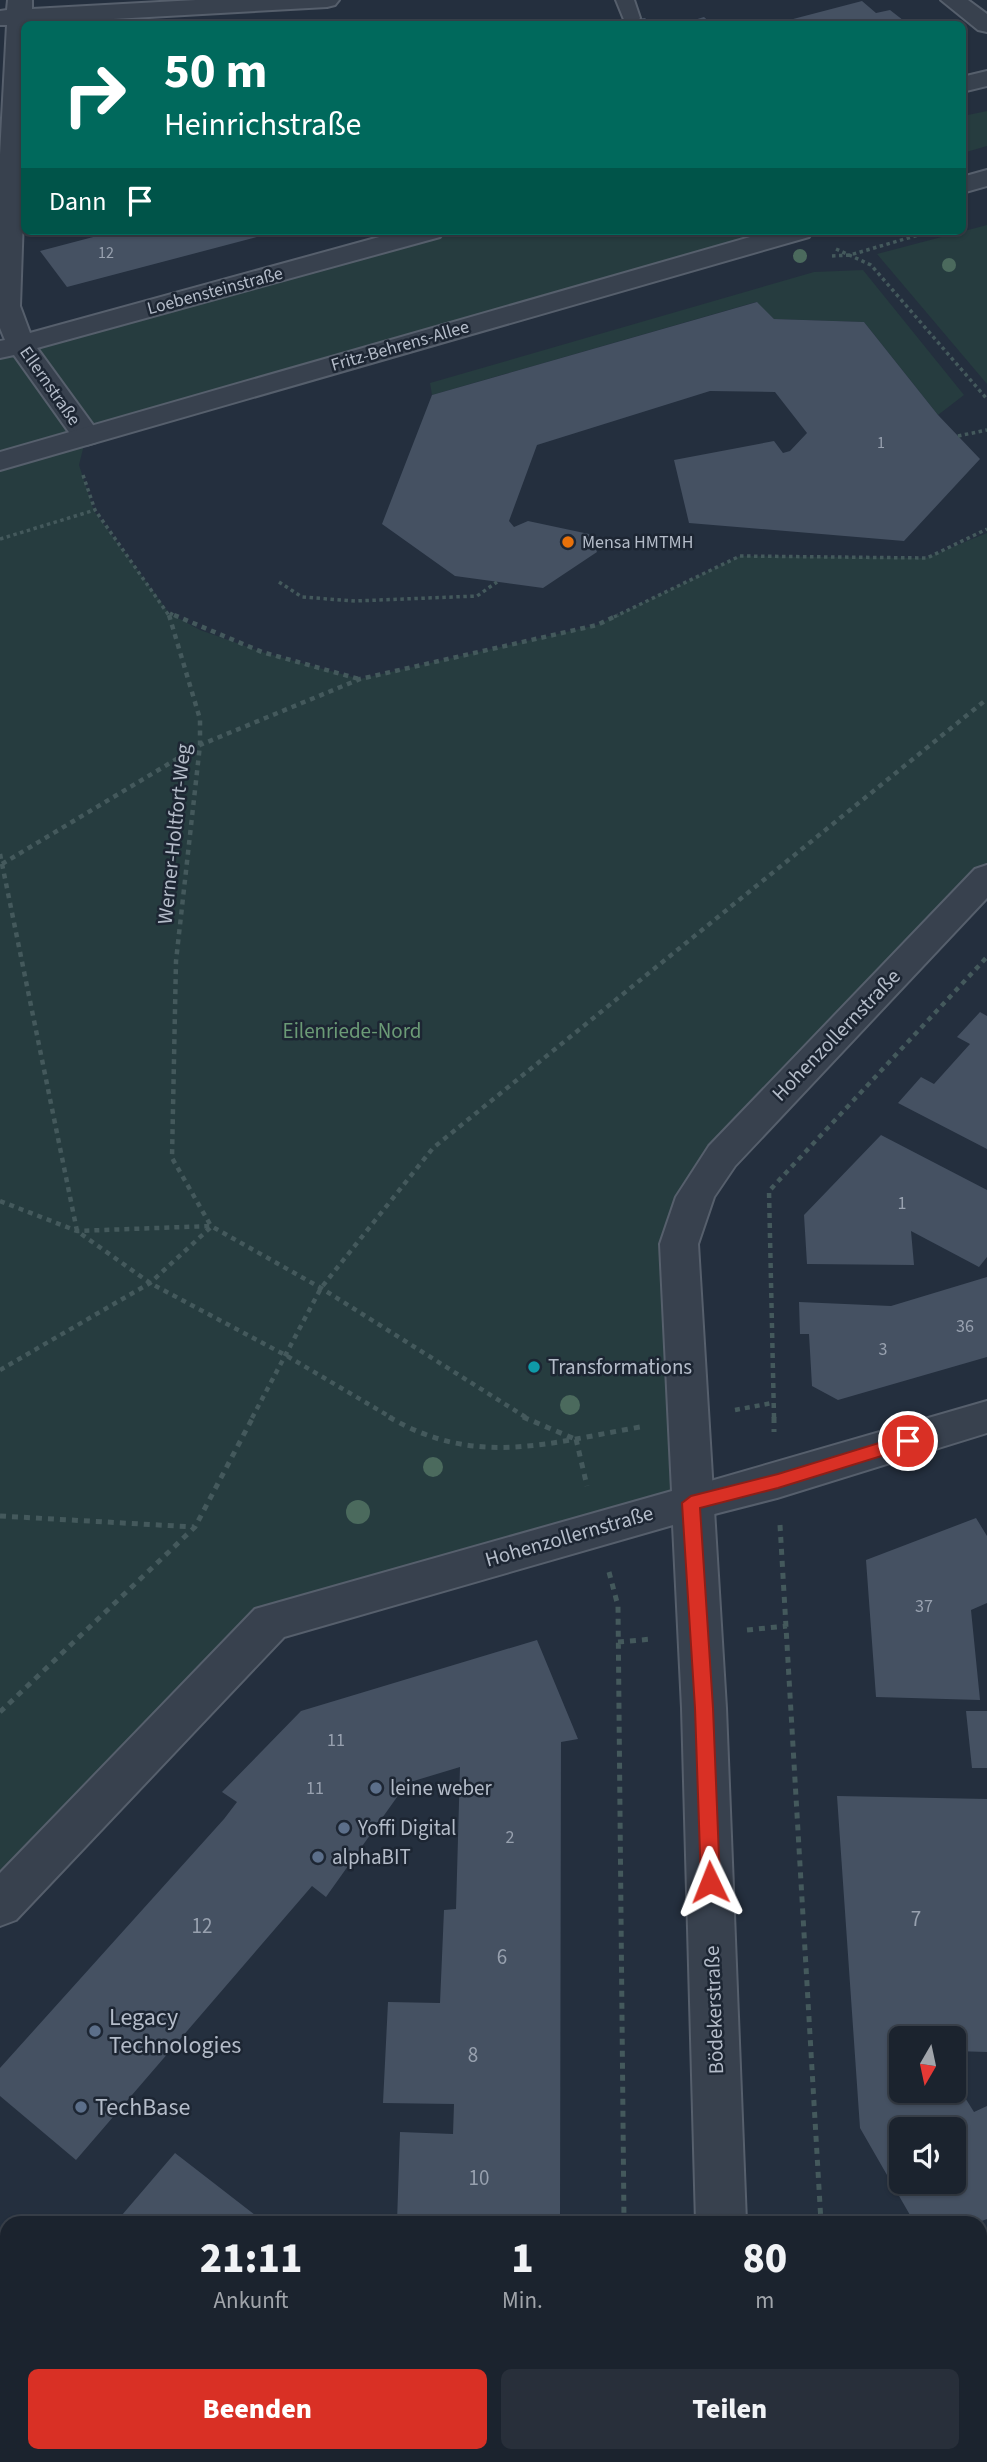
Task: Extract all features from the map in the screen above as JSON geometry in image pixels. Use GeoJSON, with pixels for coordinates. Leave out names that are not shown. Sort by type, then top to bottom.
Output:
{"type":"FeatureCollection","features":[{"type":"Feature","properties":{"kind":"street"},"geometry":{"type":"LineString","coordinates":[[13,12],[327,0]]}},
{"type":"Feature","properties":{"kind":"street"},"geometry":{"type":"LineString","coordinates":[[953,0],[987,25]]}},
{"type":"Feature","properties":{"kind":"street","name":"Ellernstraße"},"geometry":{"type":"LineString","coordinates":[[13,12],[6,306],[10,347],[86,436]]}},
{"type":"Feature","properties":{"kind":"street"},"geometry":{"type":"LineString","coordinates":[[966,84],[987,78]]}},
{"type":"Feature","properties":{"kind":"street"},"geometry":{"type":"LineString","coordinates":[[966,184],[987,178]]}},
{"type":"Feature","properties":{"kind":"street","name":"Loebensteinstraße"},"geometry":{"type":"LineString","coordinates":[[10,347],[416,235]]}},
{"type":"Feature","properties":{"kind":"street","name":"Fritz-Behrens-Allee"},"geometry":{"type":"LineString","coordinates":[[0,461],[785,235]]}},
{"type":"Feature","properties":{"kind":"street","name":"Hohenzollernstraße"},"geometry":{"type":"LineString","coordinates":[[0,1905],[270,1622],[596,1527],[691,1503],[679,1244],[687,1213],[699,1186],[722,1156],[987,877]]}},
{"type":"Feature","properties":{"kind":"street"},"geometry":{"type":"LineString","coordinates":[[691,1503],[778,1481],[987,1417]]}},
{"type":"Feature","properties":{"kind":"street","name":"Bödekerstraße"},"geometry":{"type":"LineString","coordinates":[[691,1503],[704,1708],[721,2216]]}},
{"type":"Feature","properties":{"kind":"lane"},"geometry":{"type":"LineString","coordinates":[[625,0],[631,18]]}},
{"type":"Feature","properties":{"kind":"path"},"geometry":{"type":"LineString","coordinates":[[808,235],[872,265],[987,399]]}},
{"type":"Feature","properties":{"kind":"path"},"geometry":{"type":"LineString","coordinates":[[958,436],[987,430]]}},
{"type":"Feature","properties":{"kind":"path","name":"Werner-Holtfort-Weg"},"geometry":{"type":"LineString","coordinates":[[79,465],[96,510],[169,613],[175,642],[200,719],[200,745],[176,961],[172,1158],[211,1226]]}},
{"type":"Feature","properties":{"kind":"path"},"geometry":{"type":"LineString","coordinates":[[0,539],[96,510]]}},
{"type":"Feature","properties":{"kind":"path"},"geometry":{"type":"LineString","coordinates":[[1,865],[200,745],[360,679],[597,625],[740,556],[926,558],[987,529]]}},
{"type":"Feature","properties":{"kind":"path"},"geometry":{"type":"LineString","coordinates":[[279,582],[302,597],[355,601],[477,596],[497,582]]}},
{"type":"Feature","properties":{"kind":"path"},"geometry":{"type":"LineString","coordinates":[[169,613],[200,629],[265,653],[360,679]]}},
{"type":"Feature","properties":{"kind":"path"},"geometry":{"type":"LineString","coordinates":[[0,1712],[195,1527],[321,1288],[433,1148],[987,699]]}},
{"type":"Feature","properties":{"kind":"path"},"geometry":{"type":"LineString","coordinates":[[0,854],[77,1231]]}},
{"type":"Feature","properties":{"kind":"path"},"geometry":{"type":"LineString","coordinates":[[821,2216],[772,1403],[769,1191],[987,957]]}},
{"type":"Feature","properties":{"kind":"path"},"geometry":{"type":"LineString","coordinates":[[0,1201],[77,1231],[150,1283],[287,1356],[415,1432],[455,1444],[510,1450],[576,1439]]}},
{"type":"Feature","properties":{"kind":"path"},"geometry":{"type":"LineString","coordinates":[[0,1370],[150,1283],[211,1226]]}},
{"type":"Feature","properties":{"kind":"path"},"geometry":{"type":"LineString","coordinates":[[77,1231],[211,1226],[321,1288],[517,1414],[576,1439]]}},
{"type":"Feature","properties":{"kind":"path"},"geometry":{"type":"LineString","coordinates":[[576,1439],[618,1606],[624,2216]]}},
{"type":"Feature","properties":{"kind":"path"},"geometry":{"type":"LineString","coordinates":[[0,1516],[195,1527]]}},
{"type":"Feature","properties":{"kind":"green space"},"geometry":{"type":"Polygon","coordinates":[[[987,111],[987,146],[966,152],[966,115],[987,111]]]}},
{"type":"Feature","properties":{"kind":"green space"},"geometry":{"type":"Polygon","coordinates":[[[987,225],[987,384],[877,254],[949,235],[966,235],[966,231],[987,225]]]}},
{"type":"Feature","properties":{"kind":"green space","name":"Eilenriede-Nord"},"geometry":{"type":"Polygon","coordinates":[[[417,235],[782,235],[86,437],[79,465],[94,511],[169,613],[200,630],[265,653],[360,679],[597,625],[740,556],[926,558],[987,533],[987,877],[699,1187],[691,1503],[270,1622],[0,1905],[0,350],[417,235]]]}},
{"type":"Feature","properties":{"kind":"green space"},"geometry":{"type":"Polygon","coordinates":[[[863,270],[964,395],[938,415],[864,322],[774,319],[756,302],[432,395],[430,383],[814,272],[863,270]]]}},
{"type":"Feature","properties":{"kind":"building"},"geometry":{"type":"Polygon","coordinates":[[[862,1],[876,13],[890,10],[904,21],[785,21],[862,1]]]}},
{"type":"Feature","properties":{"kind":"building"},"geometry":{"type":"Polygon","coordinates":[[[704,17],[709,21],[691,21],[704,17]]]}},
{"type":"Feature","properties":{"kind":"building"},"geometry":{"type":"Polygon","coordinates":[[[645,18],[648,21],[578,21],[645,18]]]}},
{"type":"Feature","properties":{"kind":"building"},"geometry":{"type":"Polygon","coordinates":[[[101,235],[265,235],[67,287],[40,251],[101,235]]]}},
{"type":"Feature","properties":{"kind":"building"},"geometry":{"type":"Polygon","coordinates":[[[757,302],[774,319],[864,322],[938,415],[980,459],[904,541],[689,523],[674,460],[774,441],[783,453],[790,451],[807,433],[775,392],[710,391],[537,445],[509,521],[514,527],[528,521],[589,534],[597,552],[543,588],[455,576],[382,524],[432,395],[757,302]]]}},
{"type":"Feature","properties":{"kind":"building"},"geometry":{"type":"Polygon","coordinates":[[[980,1012],[987,1016],[987,1149],[898,1103],[921,1077],[934,1084],[970,1044],[957,1037],[980,1012]]]}},
{"type":"Feature","properties":{"kind":"building"},"geometry":{"type":"Polygon","coordinates":[[[881,1135],[987,1190],[987,1257],[979,1267],[911,1231],[914,1265],[807,1264],[804,1215],[881,1135]]]}},
{"type":"Feature","properties":{"kind":"building"},"geometry":{"type":"Polygon","coordinates":[[[987,1277],[987,1357],[838,1400],[812,1386],[809,1334],[800,1334],[799,1302],[891,1306],[987,1277]]]}},
{"type":"Feature","properties":{"kind":"building"},"geometry":{"type":"Polygon","coordinates":[[[976,1518],[987,1536],[987,1603],[971,1610],[980,1700],[876,1697],[866,1560],[976,1518]]]}},
{"type":"Feature","properties":{"kind":"building"},"geometry":{"type":"Polygon","coordinates":[[[537,1640],[578,1739],[561,1742],[560,2216],[397,2216],[400,2132],[453,2134],[454,2104],[383,2103],[388,2002],[440,2003],[444,1910],[456,1909],[460,1767],[407,1783],[326,1897],[312,1886],[76,2160],[0,2096],[0,2068],[224,1819],[237,1802],[222,1792],[301,1711],[537,1640]]]}},
{"type":"Feature","properties":{"kind":"building"},"geometry":{"type":"Polygon","coordinates":[[[966,1711],[987,1711],[987,1768],[972,1768],[966,1711]]]}},
{"type":"Feature","properties":{"kind":"building"},"geometry":{"type":"Polygon","coordinates":[[[837,1796],[987,1799],[987,2052],[966,2051],[966,2026],[889,2026],[889,2104],[966,2104],[966,2099],[974,2112],[987,2106],[987,2216],[911,2216],[898,2194],[966,2194],[966,2117],[889,2117],[889,2178],[860,2128],[837,1796]]]}},
{"type":"Feature","properties":{"kind":"building"},"geometry":{"type":"Polygon","coordinates":[[[175,2153],[256,2216],[121,2216],[175,2153]]]}},
{"type":"Feature","properties":{"kind":"place","name":"Mensa HMTMH"},"geometry":{"type":"Point","coordinates":[568,542]}},
{"type":"Feature","properties":{"kind":"place","name":"Transformations"},"geometry":{"type":"Point","coordinates":[534,1367]}},
{"type":"Feature","properties":{"kind":"place","name":"leine weber"},"geometry":{"type":"Point","coordinates":[376,1788]}},
{"type":"Feature","properties":{"kind":"place","name":"Yoffi Digital"},"geometry":{"type":"Point","coordinates":[344,1828]}},
{"type":"Feature","properties":{"kind":"place","name":"alphaBIT"},"geometry":{"type":"Point","coordinates":[318,1857]}},
{"type":"Feature","properties":{"kind":"place","name":"Legacy Technologies"},"geometry":{"type":"Point","coordinates":[95,2031]}},
{"type":"Feature","properties":{"kind":"place","name":"TechBase"},"geometry":{"type":"Point","coordinates":[81,2107]}},
{"type":"Feature","properties":{"kind":"route"},"geometry":{"type":"LineString","coordinates":[[710,1882],[704,1708],[691,1503],[778,1481],[908,1441]]}}]}
